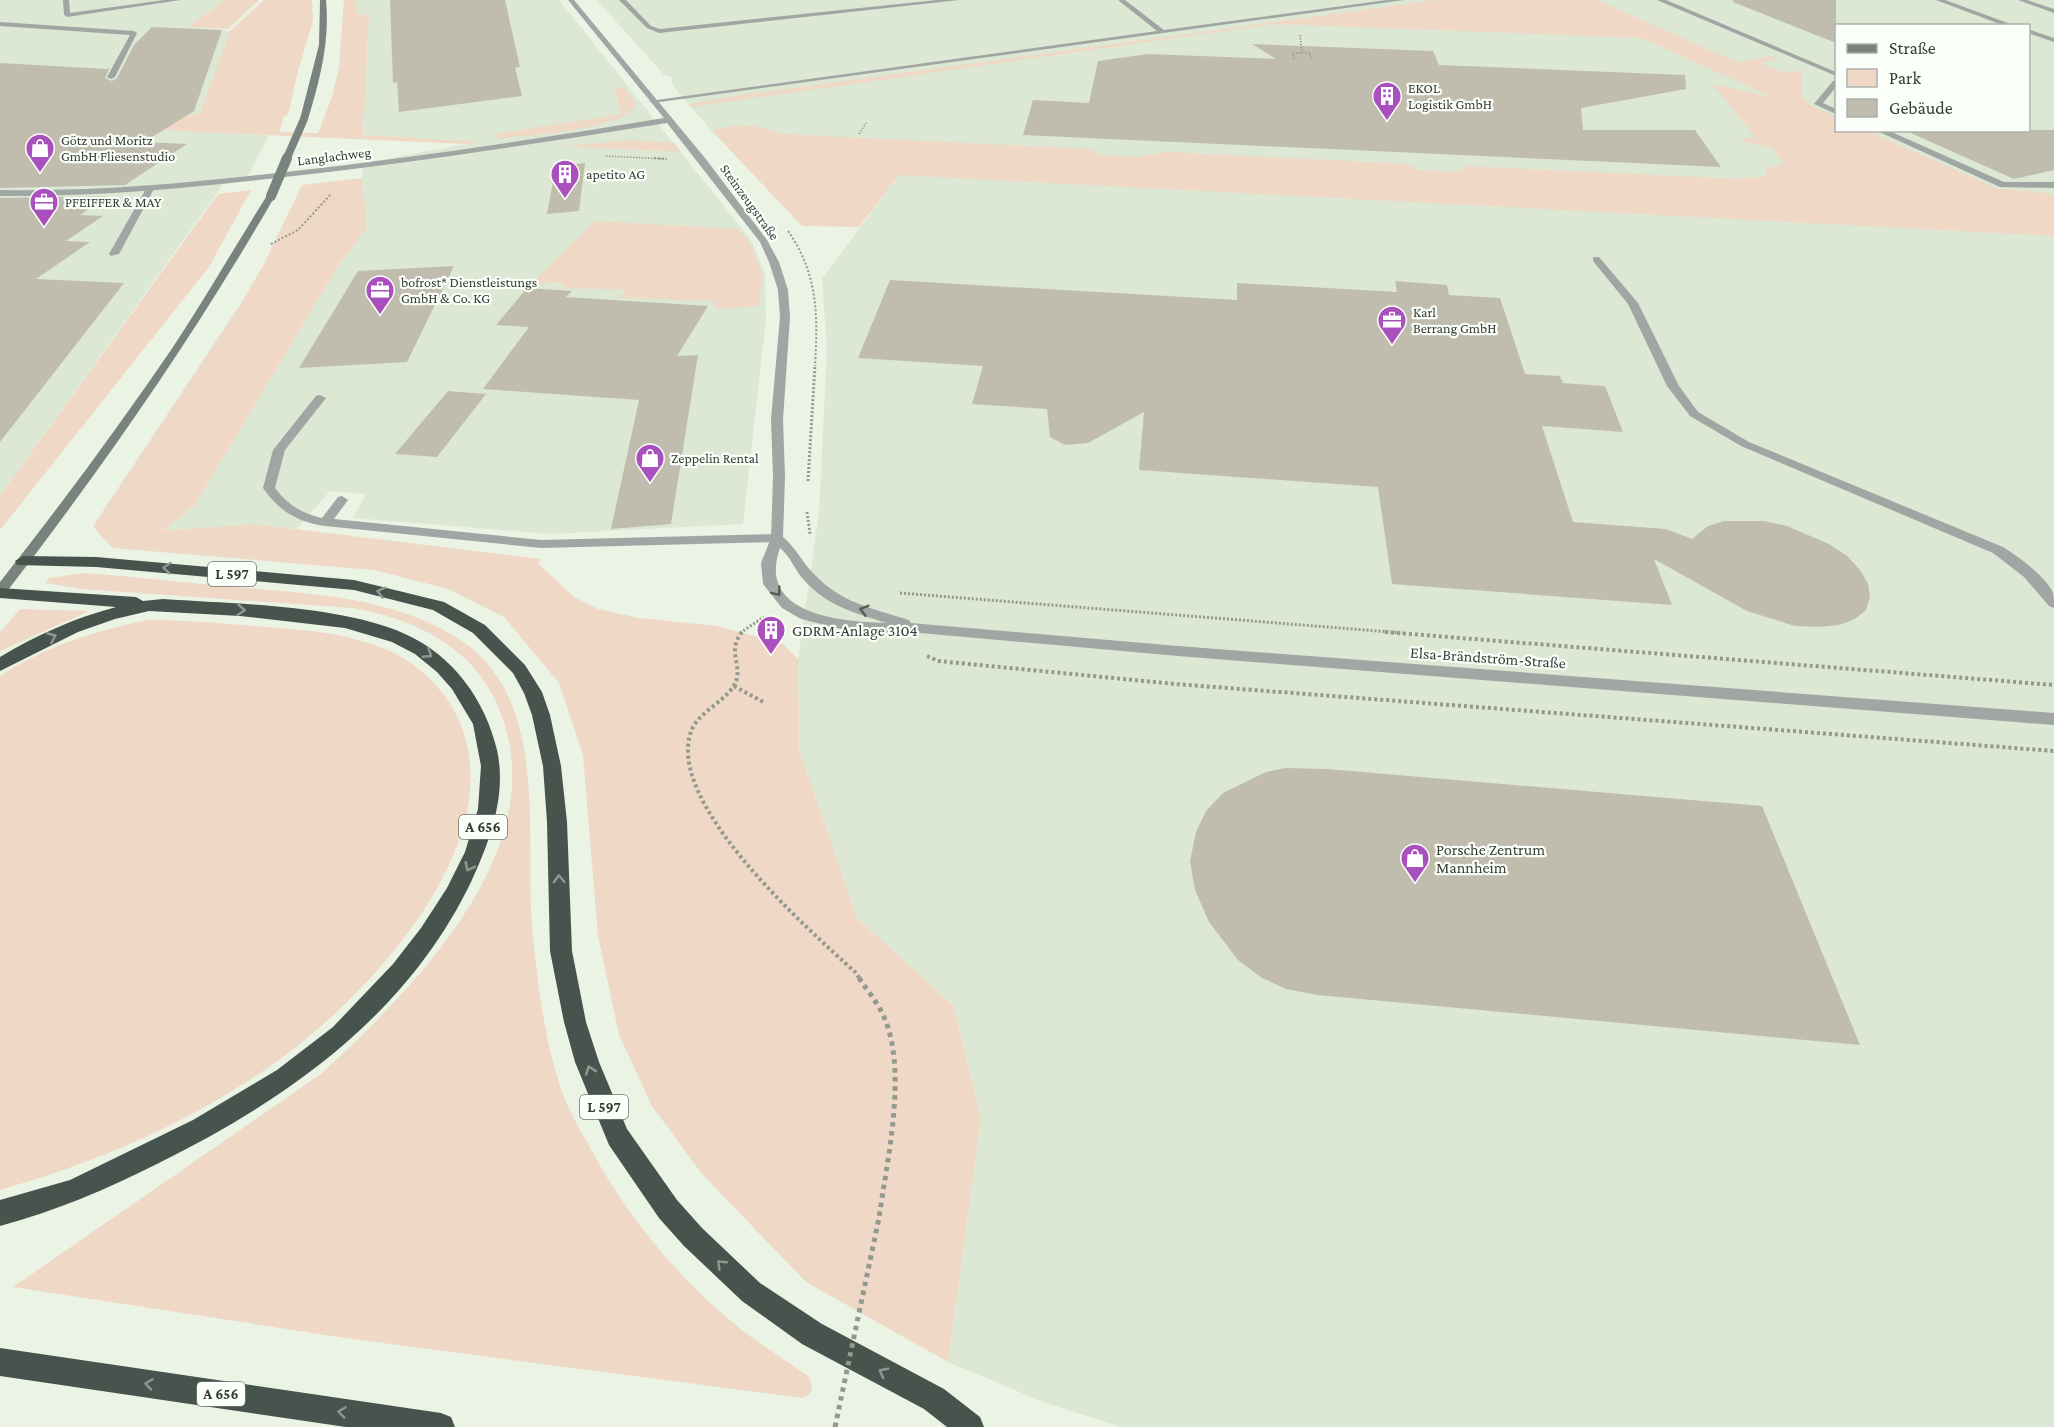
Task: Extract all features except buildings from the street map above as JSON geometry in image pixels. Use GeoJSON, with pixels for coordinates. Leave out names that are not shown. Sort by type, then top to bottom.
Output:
{"type":"FeatureCollection","features":[{"type":"Feature","properties":{"kind":"highway","name":"L 597"},"geometry":{"type":"LineString","coordinates":[[23,561],[96,562],[354,585],[438,606],[486,635],[519,669],[533,692],[543,724],[552,766],[557,822],[561,951],[575,1022],[587,1062],[618,1137],[669,1209],[693,1237],[751,1292],[812,1334],[934,1399],[970,1427]]}},
{"type":"Feature","properties":{"kind":"highway","name":"A 656"},"geometry":{"type":"LineString","coordinates":[[0,592],[250,610],[323,618],[383,632],[414,645],[440,662],[478,711],[487,739],[492,776],[486,817],[472,860],[446,911],[406,967],[337,1038],[257,1097],[147,1157],[59,1197],[0,1213]]}},
{"type":"Feature","properties":{"kind":"highway","name":"A 656"},"geometry":{"type":"LineString","coordinates":[[0,665],[48,638],[78,626],[152,604]]}},
{"type":"Feature","properties":{"kind":"highway","name":"A 656"},"geometry":{"type":"LineString","coordinates":[[0,1362],[441,1427]]}},
{"type":"Feature","properties":{"kind":"main road"},"geometry":{"type":"LineString","coordinates":[[0,592],[106,450],[218,285],[271,196],[304,118],[318,74],[325,16],[323,0]]}},
{"type":"Feature","properties":{"kind":"street"},"geometry":{"type":"LineString","coordinates":[[66,0],[66,15],[178,0]]}},
{"type":"Feature","properties":{"kind":"street","name":"Steinzeugstraße"},"geometry":{"type":"LineString","coordinates":[[572,0],[764,242],[774,262],[783,290],[785,317],[777,418],[779,477],[777,538]]}},
{"type":"Feature","properties":{"kind":"street"},"geometry":{"type":"LineString","coordinates":[[622,0],[649,27],[658,31],[956,0]]}},
{"type":"Feature","properties":{"kind":"street"},"geometry":{"type":"LineString","coordinates":[[850,0],[857,11]]}},
{"type":"Feature","properties":{"kind":"street"},"geometry":{"type":"LineString","coordinates":[[1121,0],[1163,32]]}},
{"type":"Feature","properties":{"kind":"street"},"geometry":{"type":"LineString","coordinates":[[653,101],[1401,0]]}},
{"type":"Feature","properties":{"kind":"street"},"geometry":{"type":"LineString","coordinates":[[1660,0],[1835,74]]}},
{"type":"Feature","properties":{"kind":"street"},"geometry":{"type":"LineString","coordinates":[[1939,0],[2007,24]]}},
{"type":"Feature","properties":{"kind":"street"},"geometry":{"type":"LineString","coordinates":[[2021,0],[2054,11]]}},
{"type":"Feature","properties":{"kind":"street"},"geometry":{"type":"LineString","coordinates":[[0,24],[134,33],[111,77]]}},
{"type":"Feature","properties":{"kind":"street"},"geometry":{"type":"LineString","coordinates":[[2030,32],[2054,40]]}},
{"type":"Feature","properties":{"kind":"street"},"geometry":{"type":"LineString","coordinates":[[1835,84],[1818,104],[1835,112]]}},
{"type":"Feature","properties":{"kind":"street","name":"Langlachweg"},"geometry":{"type":"LineString","coordinates":[[0,193],[35,194],[150,189],[378,164],[668,120]]}},
{"type":"Feature","properties":{"kind":"street"},"geometry":{"type":"LineString","coordinates":[[1884,132],[2003,185],[2054,185]]}},
{"type":"Feature","properties":{"kind":"street"},"geometry":{"type":"LineString","coordinates":[[114,254],[150,189]]}},
{"type":"Feature","properties":{"kind":"street"},"geometry":{"type":"LineString","coordinates":[[1596,260],[1633,303],[1673,386],[1694,414],[1745,444],[1998,550],[2020,563],[2054,603]]}},
{"type":"Feature","properties":{"kind":"street"},"geometry":{"type":"LineString","coordinates":[[320,398],[279,450],[269,488],[277,501],[304,519],[541,544],[777,538]]}},
{"type":"Feature","properties":{"kind":"street"},"geometry":{"type":"LineString","coordinates":[[325,522],[342,500]]}},
{"type":"Feature","properties":{"kind":"street","name":"Elsa-Brändström-Straße"},"geometry":{"type":"LineString","coordinates":[[920,628],[851,607],[830,597],[806,574],[792,551],[777,538],[768,563],[770,584],[787,605],[806,616],[853,627],[920,628],[2054,719]]}},
{"type":"Feature","properties":{"kind":"path"},"geometry":{"type":"LineString","coordinates":[[1300,34],[1302,53]]}},
{"type":"Feature","properties":{"kind":"path"},"geometry":{"type":"LineString","coordinates":[[1294,59],[1293,53],[1310,54],[1311,59]]}},
{"type":"Feature","properties":{"kind":"path"},"geometry":{"type":"LineString","coordinates":[[860,134],[866,123]]}},
{"type":"Feature","properties":{"kind":"path"},"geometry":{"type":"LineString","coordinates":[[298,230],[336,188]]}},
{"type":"Feature","properties":{"kind":"path"},"geometry":{"type":"LineString","coordinates":[[888,592],[2054,685]]}},
{"type":"Feature","properties":{"kind":"path"},"geometry":{"type":"LineString","coordinates":[[763,618],[740,633],[733,651],[738,670],[734,686],[692,728],[687,756],[705,809],[729,843],[792,914],[855,972],[884,1017],[895,1063],[893,1116],[879,1218],[835,1427]]}},
{"type":"Feature","properties":{"kind":"path"},"geometry":{"type":"LineString","coordinates":[[917,652],[938,661],[1175,684],[2054,751]]}},
{"type":"Feature","properties":{"kind":"path"},"geometry":{"type":"LineString","coordinates":[[734,686],[765,704]]}},
{"type":"Feature","properties":{"kind":"shaded area"},"geometry":{"type":"Polygon","coordinates":[[[0,0],[224,0],[189,27],[230,31],[201,114],[124,124],[118,128],[269,135],[248,176],[227,179],[0,496],[0,0]]]}},
{"type":"Feature","properties":{"kind":"shaded area"},"geometry":{"type":"Polygon","coordinates":[[[355,0],[559,0],[751,240],[765,273],[766,319],[743,524],[550,534],[353,518],[366,494],[330,491],[297,529],[254,524],[162,532],[195,505],[340,263],[367,228],[362,178],[363,163],[478,142],[363,135],[369,15],[358,14],[355,0]]]}},
{"type":"Feature","properties":{"kind":"shaded area"},"geometry":{"type":"Polygon","coordinates":[[[597,0],[2054,0],[2054,1427],[1121,1427],[1046,1403],[948,1362],[981,1119],[954,1006],[857,918],[799,749],[798,659],[819,512],[827,350],[822,279],[898,176],[737,155],[717,137],[678,92],[671,83],[673,77],[664,75],[597,0]]]}},
{"type":"Feature","properties":{"kind":"green space"},"geometry":{"type":"Polygon","coordinates":[[[224,0],[259,0],[228,29],[188,27],[224,0]]]}},
{"type":"Feature","properties":{"kind":"green space"},"geometry":{"type":"Polygon","coordinates":[[[264,0],[312,0],[313,21],[288,115],[284,116],[279,132],[318,133],[332,97],[339,67],[344,0],[355,0],[358,14],[369,15],[363,135],[482,142],[466,144],[0,123],[124,124],[200,114],[230,31],[264,0]]]}},
{"type":"Feature","properties":{"kind":"green space"},"geometry":{"type":"Polygon","coordinates":[[[1434,0],[1597,0],[1737,62],[1770,56],[1778,59],[1760,63],[1784,73],[1801,70],[1801,88],[1804,99],[1814,107],[1835,116],[1835,132],[1870,132],[1996,188],[2054,194],[2054,236],[899,175],[859,227],[802,226],[712,131],[733,126],[748,126],[784,134],[1090,149],[1099,155],[1138,157],[1167,152],[1286,158],[1288,160],[1292,158],[1407,164],[1418,170],[1459,172],[1466,166],[1741,179],[1765,176],[1767,173],[1764,169],[1783,164],[1772,148],[1742,141],[1740,138],[1756,138],[1712,84],[1774,98],[1642,38],[1274,24],[691,107],[689,104],[1434,0]]]}},
{"type":"Feature","properties":{"kind":"green space"},"geometry":{"type":"Polygon","coordinates":[[[624,87],[636,104],[628,113],[614,120],[595,126],[550,133],[497,139],[494,134],[622,114],[614,89],[624,87]]]}},
{"type":"Feature","properties":{"kind":"green space"},"geometry":{"type":"Polygon","coordinates":[[[631,140],[675,143],[681,152],[562,146],[631,140]]]}},
{"type":"Feature","properties":{"kind":"green space"},"geometry":{"type":"Polygon","coordinates":[[[362,178],[367,228],[340,263],[195,505],[163,531],[254,524],[541,559],[539,564],[574,597],[598,609],[639,618],[717,626],[783,644],[798,659],[799,749],[857,918],[954,1006],[981,1119],[948,1362],[806,1282],[702,1174],[652,1106],[619,1035],[598,936],[583,755],[559,683],[504,617],[448,589],[374,570],[112,548],[93,526],[242,302],[264,264],[302,185],[362,178]]]}},
{"type":"Feature","properties":{"kind":"green space"},"geometry":{"type":"Polygon","coordinates":[[[251,190],[209,267],[0,530],[0,496],[218,194],[251,190]]]}},
{"type":"Feature","properties":{"kind":"green space"},"geometry":{"type":"Polygon","coordinates":[[[595,221],[739,229],[749,242],[763,273],[759,306],[716,309],[714,301],[619,298],[625,290],[565,288],[559,282],[531,284],[595,221]]]}},
{"type":"Feature","properties":{"kind":"green space"},"geometry":{"type":"Polygon","coordinates":[[[83,573],[320,595],[381,606],[411,615],[439,628],[466,644],[492,670],[510,701],[522,736],[528,774],[532,926],[536,968],[550,1051],[567,1105],[602,1170],[658,1248],[680,1273],[726,1317],[808,1376],[812,1387],[809,1395],[802,1398],[345,1338],[13,1287],[321,1074],[358,1039],[435,955],[469,907],[495,857],[510,806],[511,753],[495,700],[469,663],[435,636],[416,626],[374,612],[352,608],[82,589],[45,583],[49,578],[83,573]]]}},
{"type":"Feature","properties":{"kind":"green space"},"geometry":{"type":"Polygon","coordinates":[[[20,609],[89,611],[0,651],[0,632],[20,609]]]}},
{"type":"Feature","properties":{"kind":"green space"},"geometry":{"type":"Polygon","coordinates":[[[148,620],[215,623],[327,633],[362,641],[405,659],[440,690],[458,718],[470,763],[468,808],[454,854],[431,899],[402,941],[334,1015],[301,1043],[232,1091],[158,1132],[80,1164],[0,1190],[0,676],[35,656],[71,641],[148,620]]]}},
{"type":"Feature","properties":{"kind":"place","name":"EKOL Logistik GmbH"},"geometry":{"type":"Point","coordinates":[1387,122]}},
{"type":"Feature","properties":{"kind":"place","name":"Götz und Moritz GmbH Fliesenstudio"},"geometry":{"type":"Point","coordinates":[40,174]}},
{"type":"Feature","properties":{"kind":"place","name":"apetito AG"},"geometry":{"type":"Point","coordinates":[565,200]}},
{"type":"Feature","properties":{"kind":"place","name":"PFEIFFER & MAY"},"geometry":{"type":"Point","coordinates":[44,228]}},
{"type":"Feature","properties":{"kind":"place","name":"bofrost* Dienstleistungs GmbH & Co. KG"},"geometry":{"type":"Point","coordinates":[380,316]}},
{"type":"Feature","properties":{"kind":"place","name":"Karl Berrang GmbH"},"geometry":{"type":"Point","coordinates":[1392,346]}},
{"type":"Feature","properties":{"kind":"place","name":"Zeppelin Rental"},"geometry":{"type":"Point","coordinates":[650,484]}},
{"type":"Feature","properties":{"kind":"place","name":"GDRM-Anlage 3104"},"geometry":{"type":"Point","coordinates":[771,656]}},
{"type":"Feature","properties":{"kind":"place","name":"Porsche Zentrum Mannheim"},"geometry":{"type":"Point","coordinates":[1415,884]}}]}
